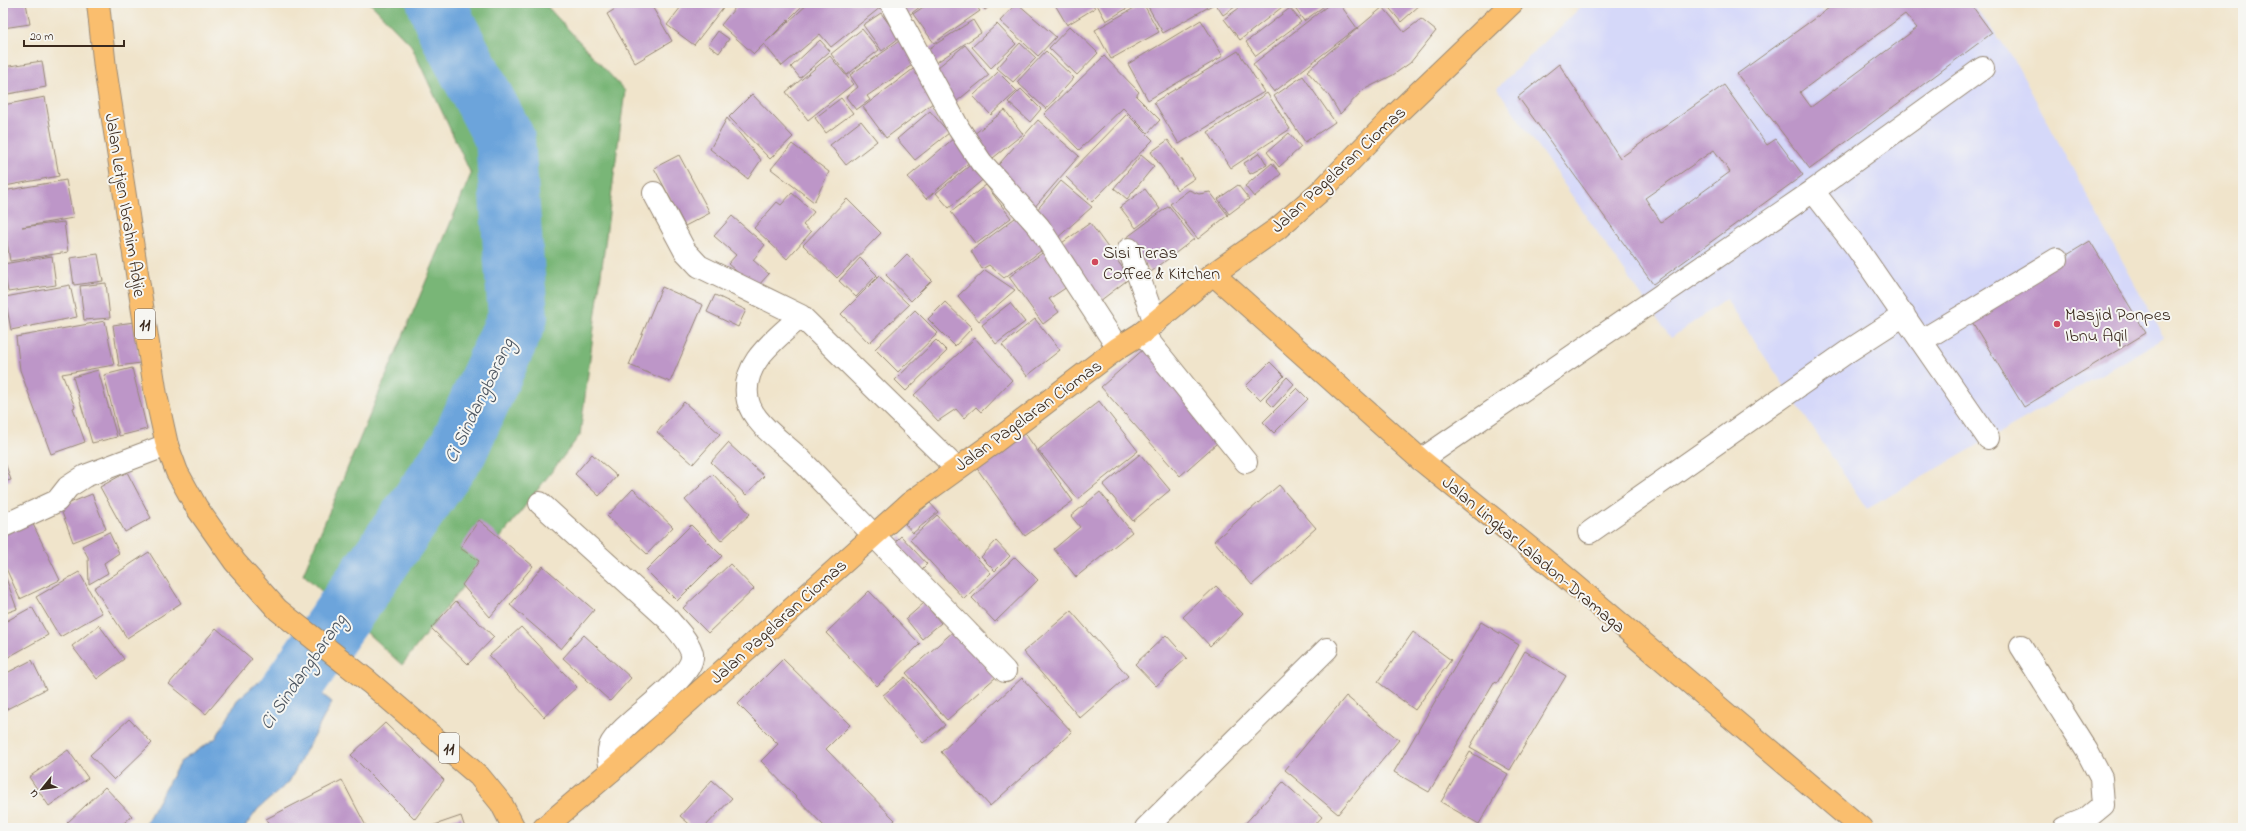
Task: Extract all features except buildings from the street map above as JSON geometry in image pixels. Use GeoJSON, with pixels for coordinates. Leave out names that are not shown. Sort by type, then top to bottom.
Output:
{"type":"FeatureCollection","features":[{"type":"Feature","properties":{"kind":"main road","name":"Jalan Letjen Ibrahim Adjie"},"geometry":{"type":"LineString","coordinates":[[98,3],[105,68],[151,364],[167,446],[193,502],[234,562],[278,610],[369,682],[479,776],[501,803],[514,828]]}},
{"type":"Feature","properties":{"kind":"main road","name":"Jalan Pagelaran Ciomas"},"geometry":{"type":"LineString","coordinates":[[544,828],[611,771],[910,503],[956,468],[992,444],[1118,348],[1149,328],[1213,274],[1277,229],[1324,188],[1390,120],[1512,3]]}},
{"type":"Feature","properties":{"kind":"main road","name":"Jalan Lingkar Laladon-Dramaga"},"geometry":{"type":"LineString","coordinates":[[1213,274],[1421,460],[1557,570],[1861,828]]}},
{"type":"Feature","properties":{"kind":"street"},"geometry":{"type":"LineString","coordinates":[[891,3],[959,129],[981,162],[1039,227],[1118,348]]}},
{"type":"Feature","properties":{"kind":"street"},"geometry":{"type":"LineString","coordinates":[[1421,460],[1813,192],[1983,68]]}},
{"type":"Feature","properties":{"kind":"street"},"geometry":{"type":"LineString","coordinates":[[1813,192],[1857,248],[1988,438]]}},
{"type":"Feature","properties":{"kind":"street"},"geometry":{"type":"LineString","coordinates":[[654,193],[685,251],[700,266],[802,316],[956,468]]}},
{"type":"Feature","properties":{"kind":"street"},"geometry":{"type":"LineString","coordinates":[[1130,249],[1149,328],[1246,462]]}},
{"type":"Feature","properties":{"kind":"street"},"geometry":{"type":"LineString","coordinates":[[1921,341],[2058,259]]}},
{"type":"Feature","properties":{"kind":"street"},"geometry":{"type":"LineString","coordinates":[[1590,532],[1847,352],[1904,315]]}},
{"type":"Feature","properties":{"kind":"street"},"geometry":{"type":"LineString","coordinates":[[802,316],[754,363],[748,382],[748,402],[757,419],[795,454],[1005,671]]}},
{"type":"Feature","properties":{"kind":"street"},"geometry":{"type":"LineString","coordinates":[[3,526],[57,501],[68,487],[85,476],[167,446]]}},
{"type":"Feature","properties":{"kind":"street"},"geometry":{"type":"LineString","coordinates":[[540,503],[668,619],[685,639],[692,653],[692,661],[680,677],[656,701],[623,729],[610,747],[611,771]]}},
{"type":"Feature","properties":{"kind":"street"},"geometry":{"type":"LineString","coordinates":[[2021,646],[2087,751],[2101,778],[2103,805],[2086,819],[2064,828]]}},
{"type":"Feature","properties":{"kind":"street"},"geometry":{"type":"LineString","coordinates":[[1146,828],[1327,649]]}},
{"type":"Feature","properties":{"kind":"shaded area"},"geometry":{"type":"Polygon","coordinates":[[[1585,3],[1816,3],[1823,11],[1836,3],[1972,3],[2012,56],[2164,338],[1867,509],[1726,299],[1671,338],[1497,88],[1585,3]]]}},
{"type":"Feature","properties":{"kind":"green space"},"geometry":{"type":"Polygon","coordinates":[[[370,3],[544,3],[625,91],[580,435],[402,665],[303,574],[471,174],[411,45],[370,3]]]}},
{"type":"Feature","properties":{"kind":"water"},"geometry":{"type":"Polygon","coordinates":[[[282,662],[332,702],[289,782],[258,809],[244,828],[143,828],[180,762],[216,738],[237,700],[282,662]]]}},
{"type":"Feature","properties":{"kind":"waterway","name":"Ci Sindangbarang"},"geometry":{"type":"LineString","coordinates":[[188,828],[210,804],[458,449],[518,317],[505,139],[447,28],[437,3]]}},
{"type":"Feature","properties":{"kind":"place","name":"Sisi Teras Coffee & Kitchen"},"geometry":{"type":"Point","coordinates":[1095,262]}},
{"type":"Feature","properties":{"kind":"place","name":"Masjid Ponpes Ibnu Aqil"},"geometry":{"type":"Point","coordinates":[2057,324]}}]}
